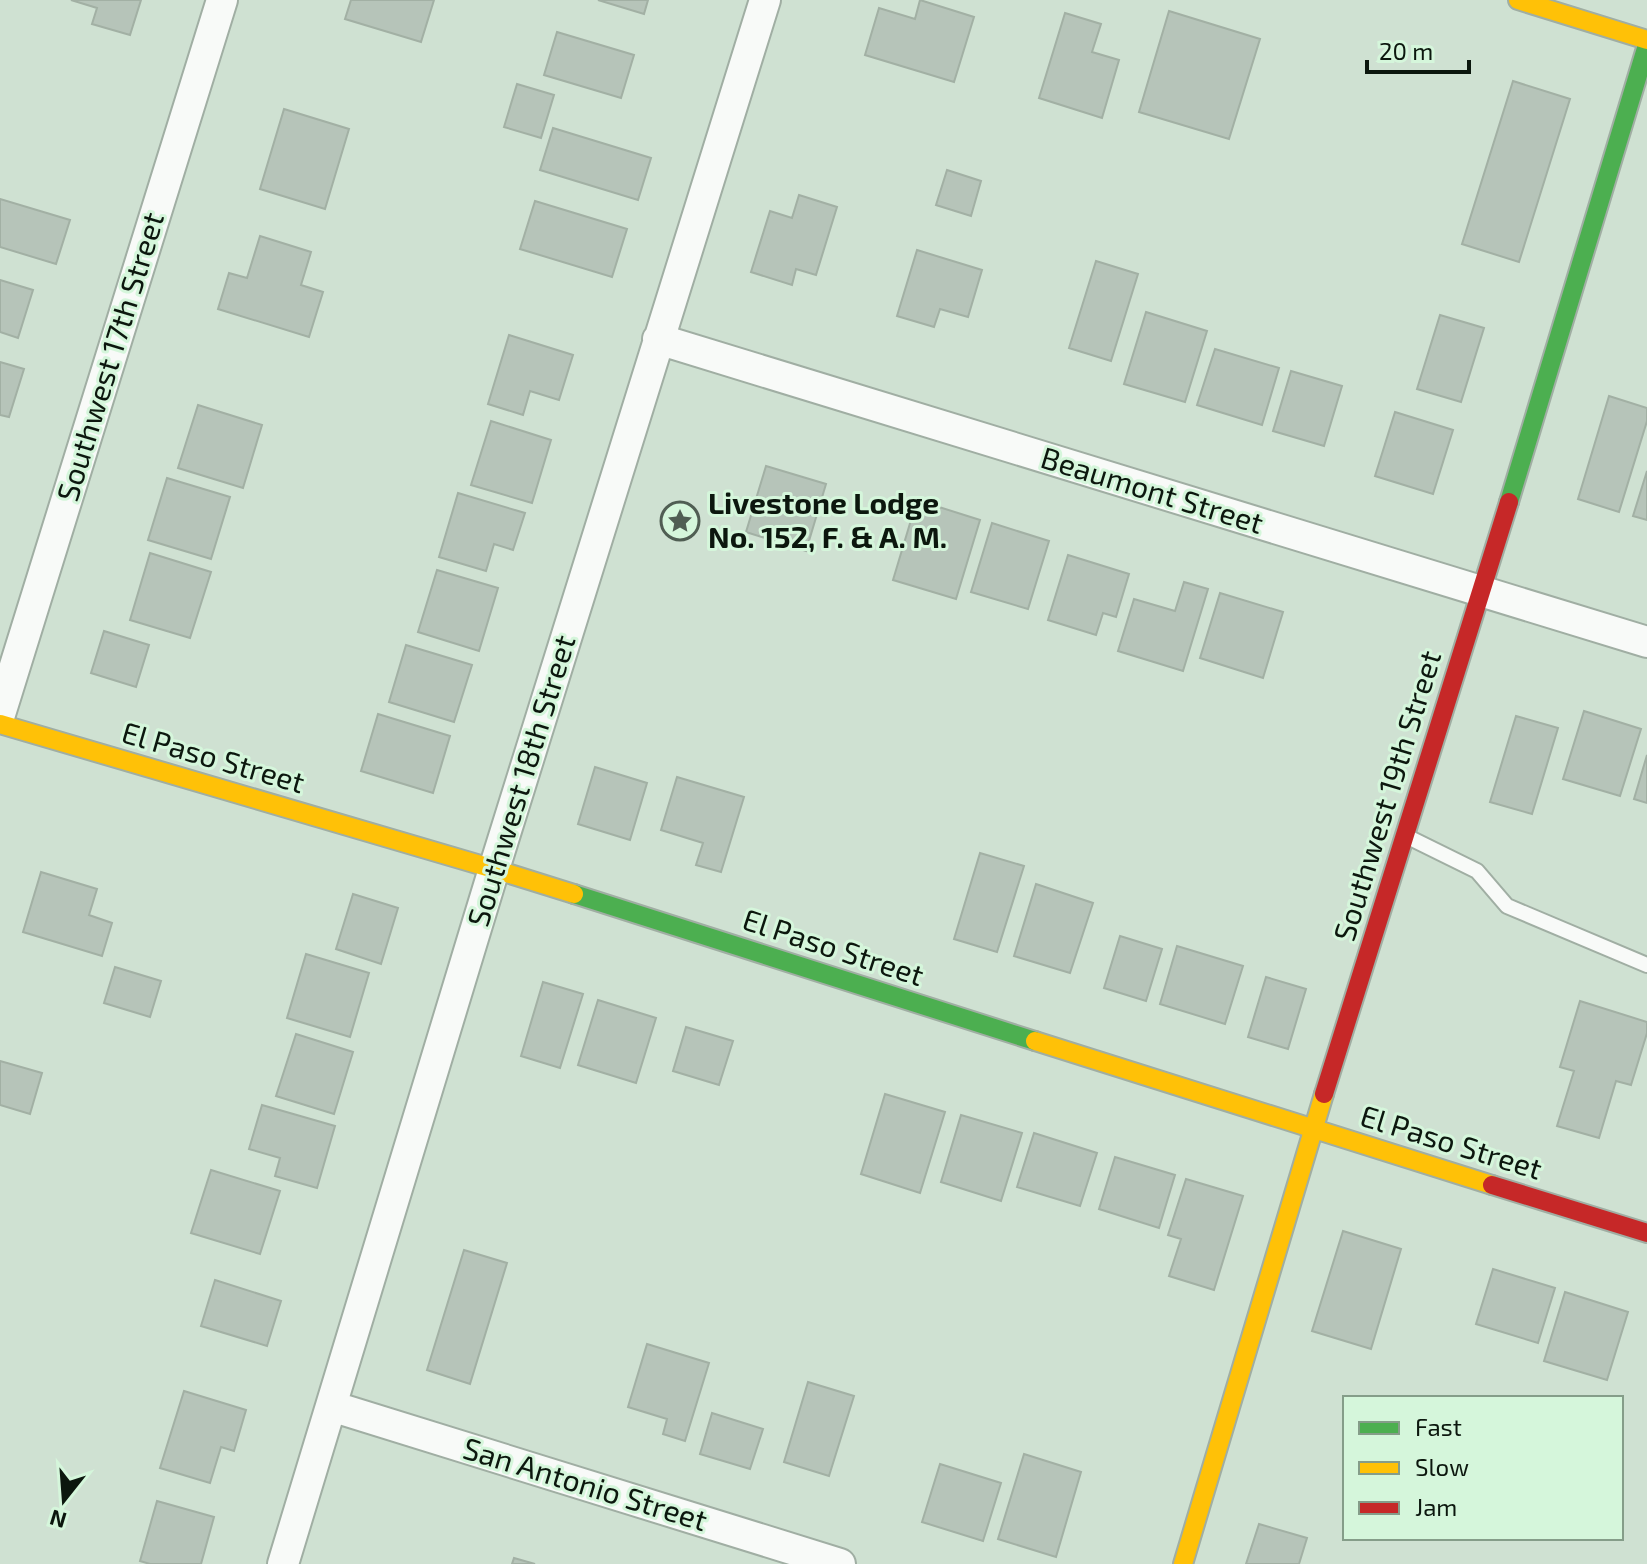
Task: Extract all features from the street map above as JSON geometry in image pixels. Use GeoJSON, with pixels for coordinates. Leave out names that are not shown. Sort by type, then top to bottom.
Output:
{"type":"FeatureCollection","features":[{"type":"Feature","properties":{"kind":"street","name":"Southwest 17th Street"},"geometry":{"type":"LineString","coordinates":[[0,714],[222,0]]}},
{"type":"Feature","properties":{"kind":"street","name":"Southwest 18th Street"},"geometry":{"type":"LineString","coordinates":[[283,1564],[494,869],[765,0]]}},
{"type":"Feature","properties":{"kind":"street"},"geometry":{"type":"LineString","coordinates":[[1518,0],[1647,42]]}},
{"type":"Feature","properties":{"kind":"street","name":"Southwest 19th Street"},"geometry":{"type":"LineString","coordinates":[[1183,1564],[1647,42]]}},
{"type":"Feature","properties":{"kind":"street","name":"Beaumont Street"},"geometry":{"type":"LineString","coordinates":[[658,339],[1647,642]]}},
{"type":"Feature","properties":{"kind":"street","name":"El Paso Street"},"geometry":{"type":"LineString","coordinates":[[0,724],[494,869],[1647,1233]]}},
{"type":"Feature","properties":{"kind":"street","name":"San Antonio Street"},"geometry":{"type":"LineString","coordinates":[[331,1406],[840,1564]]}},
{"type":"Feature","properties":{"kind":"lane"},"geometry":{"type":"LineString","coordinates":[[1404,835],[1477,871],[1507,906],[1647,965]]}},
{"type":"Feature","properties":{"kind":"building"},"geometry":{"type":"Polygon","coordinates":[[[71,0],[141,0],[130,35],[92,24],[97,8],[71,0]]]}},
{"type":"Feature","properties":{"kind":"building"},"geometry":{"type":"Polygon","coordinates":[[[351,0],[434,0],[421,42],[345,19],[351,0]]]}},
{"type":"Feature","properties":{"kind":"building"},"geometry":{"type":"Polygon","coordinates":[[[598,0],[648,0],[644,14],[598,0]]]}},
{"type":"Feature","properties":{"kind":"building"},"geometry":{"type":"Polygon","coordinates":[[[920,0],[974,17],[954,82],[865,55],[879,8],[915,19],[920,0]]]}},
{"type":"Feature","properties":{"kind":"building"},"geometry":{"type":"Polygon","coordinates":[[[1169,11],[1260,39],[1229,139],[1139,112],[1169,11]]]}},
{"type":"Feature","properties":{"kind":"building"},"geometry":{"type":"Polygon","coordinates":[[[1065,13],[1101,24],[1092,52],[1119,60],[1102,118],[1039,98],[1065,13]]]}},
{"type":"Feature","properties":{"kind":"building"},"geometry":{"type":"Polygon","coordinates":[[[557,32],[634,55],[621,98],[544,75],[557,32]]]}},
{"type":"Feature","properties":{"kind":"building"},"geometry":{"type":"Polygon","coordinates":[[[1513,81],[1570,99],[1519,262],[1462,244],[1513,81]]]}},
{"type":"Feature","properties":{"kind":"building"},"geometry":{"type":"Polygon","coordinates":[[[517,84],[554,95],[541,138],[504,127],[517,84]]]}},
{"type":"Feature","properties":{"kind":"building"},"geometry":{"type":"Polygon","coordinates":[[[284,109],[349,129],[325,209],[260,189],[284,109]]]}},
{"type":"Feature","properties":{"kind":"building"},"geometry":{"type":"Polygon","coordinates":[[[553,128],[651,158],[638,200],[540,170],[553,128]]]}},
{"type":"Feature","properties":{"kind":"building"},"geometry":{"type":"Polygon","coordinates":[[[947,170],[981,181],[971,216],[936,205],[947,170]]]}},
{"type":"Feature","properties":{"kind":"building"},"geometry":{"type":"Polygon","coordinates":[[[799,195],[837,207],[816,275],[796,269],[792,285],[751,272],[770,211],[792,218],[799,195]]]}},
{"type":"Feature","properties":{"kind":"building"},"geometry":{"type":"Polygon","coordinates":[[[0,199],[70,220],[56,264],[0,247],[0,199]]]}},
{"type":"Feature","properties":{"kind":"building"},"geometry":{"type":"Polygon","coordinates":[[[535,201],[627,229],[612,277],[520,249],[535,201]]]}},
{"type":"Feature","properties":{"kind":"building"},"geometry":{"type":"Polygon","coordinates":[[[260,236],[311,252],[301,285],[323,292],[309,337],[218,309],[229,273],[247,278],[260,236]]]}},
{"type":"Feature","properties":{"kind":"building"},"geometry":{"type":"Polygon","coordinates":[[[917,250],[982,270],[968,317],[940,309],[934,327],[897,316],[917,250]]]}},
{"type":"Feature","properties":{"kind":"building"},"geometry":{"type":"Polygon","coordinates":[[[1096,261],[1138,274],[1111,361],[1069,348],[1096,261]]]}},
{"type":"Feature","properties":{"kind":"building"},"geometry":{"type":"Polygon","coordinates":[[[0,280],[33,290],[18,338],[0,332],[0,280]]]}},
{"type":"Feature","properties":{"kind":"building"},"geometry":{"type":"Polygon","coordinates":[[[1146,312],[1207,331],[1185,402],[1124,384],[1146,312]]]}},
{"type":"Feature","properties":{"kind":"building"},"geometry":{"type":"Polygon","coordinates":[[[1440,315],[1484,328],[1461,402],[1417,389],[1440,315]]]}},
{"type":"Feature","properties":{"kind":"building"},"geometry":{"type":"Polygon","coordinates":[[[509,335],[573,355],[559,400],[530,391],[523,415],[488,404],[509,335]]]}},
{"type":"Feature","properties":{"kind":"building"},"geometry":{"type":"Polygon","coordinates":[[[1215,349],[1279,368],[1262,425],[1197,405],[1215,349]]]}},
{"type":"Feature","properties":{"kind":"building"},"geometry":{"type":"Polygon","coordinates":[[[0,362],[24,369],[9,417],[0,415],[0,362]]]}},
{"type":"Feature","properties":{"kind":"building"},"geometry":{"type":"Polygon","coordinates":[[[1291,371],[1342,386],[1324,446],[1273,431],[1291,371]]]}},
{"type":"Feature","properties":{"kind":"building"},"geometry":{"type":"Polygon","coordinates":[[[1609,396],[1647,408],[1647,421],[1619,512],[1578,499],[1609,396]]]}},
{"type":"Feature","properties":{"kind":"building"},"geometry":{"type":"Polygon","coordinates":[[[198,405],[262,425],[243,488],[178,468],[198,405]]]}},
{"type":"Feature","properties":{"kind":"building"},"geometry":{"type":"Polygon","coordinates":[[[1395,412],[1453,430],[1433,494],[1375,476],[1395,412]]]}},
{"type":"Feature","properties":{"kind":"building"},"geometry":{"type":"Polygon","coordinates":[[[491,421],[551,440],[532,503],[471,485],[491,421]]]}},
{"type":"Feature","properties":{"kind":"building"},"geometry":{"type":"Polygon","coordinates":[[[766,466],[826,484],[806,551],[746,532],[766,466]]]}},
{"type":"Feature","properties":{"kind":"building"},"geometry":{"type":"Polygon","coordinates":[[[1647,471],[1647,520],[1633,516],[1647,471]]]}},
{"type":"Feature","properties":{"kind":"building"},"geometry":{"type":"Polygon","coordinates":[[[167,478],[230,497],[211,559],[148,540],[167,478]]]}},
{"type":"Feature","properties":{"kind":"building"},"geometry":{"type":"Polygon","coordinates":[[[458,493],[525,513],[513,550],[494,544],[486,571],[439,557],[458,493]]]}},
{"type":"Feature","properties":{"kind":"building"},"geometry":{"type":"Polygon","coordinates":[[[917,500],[980,520],[956,599],[893,580],[917,500]]]}},
{"type":"Feature","properties":{"kind":"building"},"geometry":{"type":"Polygon","coordinates":[[[992,523],[1049,541],[1028,609],[971,592],[992,523]]]}},
{"type":"Feature","properties":{"kind":"building"},"geometry":{"type":"Polygon","coordinates":[[[150,553],[211,572],[190,638],[130,620],[150,553]]]}},
{"type":"Feature","properties":{"kind":"building"},"geometry":{"type":"Polygon","coordinates":[[[1068,555],[1129,574],[1116,617],[1103,613],[1096,635],[1048,620],[1068,555]]]}},
{"type":"Feature","properties":{"kind":"building"},"geometry":{"type":"Polygon","coordinates":[[[437,570],[498,588],[479,651],[418,632],[437,570]]]}},
{"type":"Feature","properties":{"kind":"building"},"geometry":{"type":"Polygon","coordinates":[[[1184,582],[1208,589],[1183,671],[1118,651],[1134,599],[1175,611],[1184,582]]]}},
{"type":"Feature","properties":{"kind":"building"},"geometry":{"type":"Polygon","coordinates":[[[1220,593],[1283,612],[1263,678],[1200,658],[1220,593]]]}},
{"type":"Feature","properties":{"kind":"building"},"geometry":{"type":"Polygon","coordinates":[[[104,631],[149,645],[136,687],[91,673],[104,631]]]}},
{"type":"Feature","properties":{"kind":"building"},"geometry":{"type":"Polygon","coordinates":[[[406,645],[472,665],[454,722],[389,702],[406,645]]]}},
{"type":"Feature","properties":{"kind":"building"},"geometry":{"type":"Polygon","coordinates":[[[1584,711],[1641,729],[1620,796],[1563,779],[1584,711]]]}},
{"type":"Feature","properties":{"kind":"building"},"geometry":{"type":"Polygon","coordinates":[[[378,714],[450,736],[433,793],[361,771],[378,714]]]}},
{"type":"Feature","properties":{"kind":"building"},"geometry":{"type":"Polygon","coordinates":[[[1516,716],[1558,728],[1532,814],[1490,802],[1516,716]]]}},
{"type":"Feature","properties":{"kind":"building"},"geometry":{"type":"Polygon","coordinates":[[[1647,755],[1647,803],[1634,799],[1647,755]]]}},
{"type":"Feature","properties":{"kind":"building"},"geometry":{"type":"Polygon","coordinates":[[[595,767],[647,783],[630,840],[578,824],[595,767]]]}},
{"type":"Feature","properties":{"kind":"building"},"geometry":{"type":"Polygon","coordinates":[[[677,777],[744,797],[721,872],[696,865],[703,843],[661,830],[677,777]]]}},
{"type":"Feature","properties":{"kind":"building"},"geometry":{"type":"Polygon","coordinates":[[[980,853],[1024,866],[997,952],[954,939],[980,853]]]}},
{"type":"Feature","properties":{"kind":"building"},"geometry":{"type":"Polygon","coordinates":[[[41,872],[97,889],[89,915],[112,923],[102,956],[23,932],[41,872]]]}},
{"type":"Feature","properties":{"kind":"building"},"geometry":{"type":"Polygon","coordinates":[[[1036,884],[1093,903],[1070,973],[1014,956],[1036,884]]]}},
{"type":"Feature","properties":{"kind":"building"},"geometry":{"type":"Polygon","coordinates":[[[353,894],[398,908],[381,964],[336,949],[353,894]]]}},
{"type":"Feature","properties":{"kind":"building"},"geometry":{"type":"Polygon","coordinates":[[[1120,936],[1162,949],[1146,1001],[1104,988],[1120,936]]]}},
{"type":"Feature","properties":{"kind":"building"},"geometry":{"type":"Polygon","coordinates":[[[1177,946],[1243,966],[1225,1024],[1160,1004],[1177,946]]]}},
{"type":"Feature","properties":{"kind":"building"},"geometry":{"type":"Polygon","coordinates":[[[306,954],[369,973],[350,1037],[287,1018],[306,954]]]}},
{"type":"Feature","properties":{"kind":"building"},"geometry":{"type":"Polygon","coordinates":[[[115,967],[161,981],[150,1017],[104,1003],[115,967]]]}},
{"type":"Feature","properties":{"kind":"building"},"geometry":{"type":"Polygon","coordinates":[[[1266,977],[1306,989],[1288,1049],[1248,1037],[1266,977]]]}},
{"type":"Feature","properties":{"kind":"building"},"geometry":{"type":"Polygon","coordinates":[[[543,982],[583,994],[560,1068],[521,1056],[543,982]]]}},
{"type":"Feature","properties":{"kind":"building"},"geometry":{"type":"Polygon","coordinates":[[[598,1000],[656,1018],[636,1083],[578,1065],[598,1000]]]}},
{"type":"Feature","properties":{"kind":"building"},"geometry":{"type":"Polygon","coordinates":[[[1580,1001],[1647,1022],[1647,1033],[1631,1085],[1616,1081],[1599,1138],[1557,1126],[1574,1071],[1560,1067],[1580,1001]]]}},
{"type":"Feature","properties":{"kind":"building"},"geometry":{"type":"Polygon","coordinates":[[[686,1027],[733,1041],[719,1085],[673,1071],[686,1027]]]}},
{"type":"Feature","properties":{"kind":"building"},"geometry":{"type":"Polygon","coordinates":[[[296,1034],[353,1052],[334,1114],[276,1096],[296,1034]]]}},
{"type":"Feature","properties":{"kind":"building"},"geometry":{"type":"Polygon","coordinates":[[[0,1061],[42,1073],[30,1114],[0,1105],[0,1061]]]}},
{"type":"Feature","properties":{"kind":"building"},"geometry":{"type":"Polygon","coordinates":[[[885,1094],[945,1112],[920,1193],[861,1174],[885,1094]]]}},
{"type":"Feature","properties":{"kind":"building"},"geometry":{"type":"Polygon","coordinates":[[[262,1105],[335,1126],[317,1188],[275,1176],[280,1158],[249,1149],[262,1105]]]}},
{"type":"Feature","properties":{"kind":"building"},"geometry":{"type":"Polygon","coordinates":[[[961,1115],[1022,1133],[1001,1201],[941,1182],[961,1115]]]}},
{"type":"Feature","properties":{"kind":"building"},"geometry":{"type":"Polygon","coordinates":[[[1034,1133],[1097,1153],[1080,1206],[1017,1187],[1034,1133]]]}},
{"type":"Feature","properties":{"kind":"building"},"geometry":{"type":"Polygon","coordinates":[[[1115,1157],[1175,1175],[1159,1228],[1099,1209],[1115,1157]]]}},
{"type":"Feature","properties":{"kind":"building"},"geometry":{"type":"Polygon","coordinates":[[[211,1170],[280,1191],[260,1254],[191,1233],[211,1170]]]}},
{"type":"Feature","properties":{"kind":"building"},"geometry":{"type":"Polygon","coordinates":[[[1186,1179],[1243,1196],[1214,1290],[1169,1276],[1181,1239],[1168,1235],[1186,1179]]]}},
{"type":"Feature","properties":{"kind":"building"},"geometry":{"type":"Polygon","coordinates":[[[1343,1231],[1401,1249],[1371,1349],[1312,1331],[1343,1231]]]}},
{"type":"Feature","properties":{"kind":"building"},"geometry":{"type":"Polygon","coordinates":[[[464,1250],[507,1263],[470,1384],[427,1370],[464,1250]]]}},
{"type":"Feature","properties":{"kind":"building"},"geometry":{"type":"Polygon","coordinates":[[[1493,1269],[1555,1288],[1538,1343],[1476,1324],[1493,1269]]]}},
{"type":"Feature","properties":{"kind":"building"},"geometry":{"type":"Polygon","coordinates":[[[215,1280],[281,1301],[267,1346],[201,1326],[215,1280]]]}},
{"type":"Feature","properties":{"kind":"building"},"geometry":{"type":"Polygon","coordinates":[[[1565,1292],[1628,1312],[1607,1380],[1544,1361],[1565,1292]]]}},
{"type":"Feature","properties":{"kind":"building"},"geometry":{"type":"Polygon","coordinates":[[[647,1344],[709,1363],[685,1441],[663,1434],[667,1419],[628,1407],[647,1344]]]}},
{"type":"Feature","properties":{"kind":"building"},"geometry":{"type":"Polygon","coordinates":[[[808,1382],[854,1396],[829,1476],[784,1462],[808,1382]]]}},
{"type":"Feature","properties":{"kind":"building"},"geometry":{"type":"Polygon","coordinates":[[[184,1391],[246,1410],[234,1451],[221,1447],[210,1483],[160,1468],[184,1391]]]}},
{"type":"Feature","properties":{"kind":"building"},"geometry":{"type":"Polygon","coordinates":[[[712,1413],[763,1429],[750,1469],[700,1454],[712,1413]]]}},
{"type":"Feature","properties":{"kind":"building"},"geometry":{"type":"Polygon","coordinates":[[[1024,1454],[1081,1472],[1056,1557],[998,1539],[1024,1454]]]}},
{"type":"Feature","properties":{"kind":"building"},"geometry":{"type":"Polygon","coordinates":[[[940,1464],[1001,1483],[983,1541],[922,1522],[940,1464]]]}},
{"type":"Feature","properties":{"kind":"building"},"geometry":{"type":"Polygon","coordinates":[[[157,1501],[214,1517],[201,1564],[150,1564],[140,1561],[157,1501]]]}},
{"type":"Feature","properties":{"kind":"building"},"geometry":{"type":"Polygon","coordinates":[[[1259,1524],[1307,1538],[1299,1564],[1246,1564],[1259,1524]]]}},
{"type":"Feature","properties":{"kind":"building"},"geometry":{"type":"Polygon","coordinates":[[[514,1558],[535,1564],[512,1564],[514,1558]]]}},
{"type":"Feature","properties":{"kind":"traffic: fast"},"geometry":{"type":"LineString","coordinates":[[1509,502],[1647,45]]}},
{"type":"Feature","properties":{"kind":"traffic: fast"},"geometry":{"type":"LineString","coordinates":[[574,894],[1035,1041]]}},
{"type":"Feature","properties":{"kind":"traffic: slow"},"geometry":{"type":"LineString","coordinates":[[1518,0],[1647,40]]}},
{"type":"Feature","properties":{"kind":"traffic: slow"},"geometry":{"type":"LineString","coordinates":[[0,724],[574,894]]}},
{"type":"Feature","properties":{"kind":"traffic: slow"},"geometry":{"type":"LineString","coordinates":[[1035,1041],[1492,1185]]}},
{"type":"Feature","properties":{"kind":"traffic: slow"},"geometry":{"type":"LineString","coordinates":[[1183,1564],[1324,1094]]}},
{"type":"Feature","properties":{"kind":"traffic: jam"},"geometry":{"type":"LineString","coordinates":[[1324,1094],[1509,502]]}},
{"type":"Feature","properties":{"kind":"traffic: jam"},"geometry":{"type":"LineString","coordinates":[[1492,1185],[1647,1233]]}},
{"type":"Feature","properties":{"kind":"place","name":"Livestone Lodge No. 152, F. & A. M."},"geometry":{"type":"Point","coordinates":[680,521]}}]}
